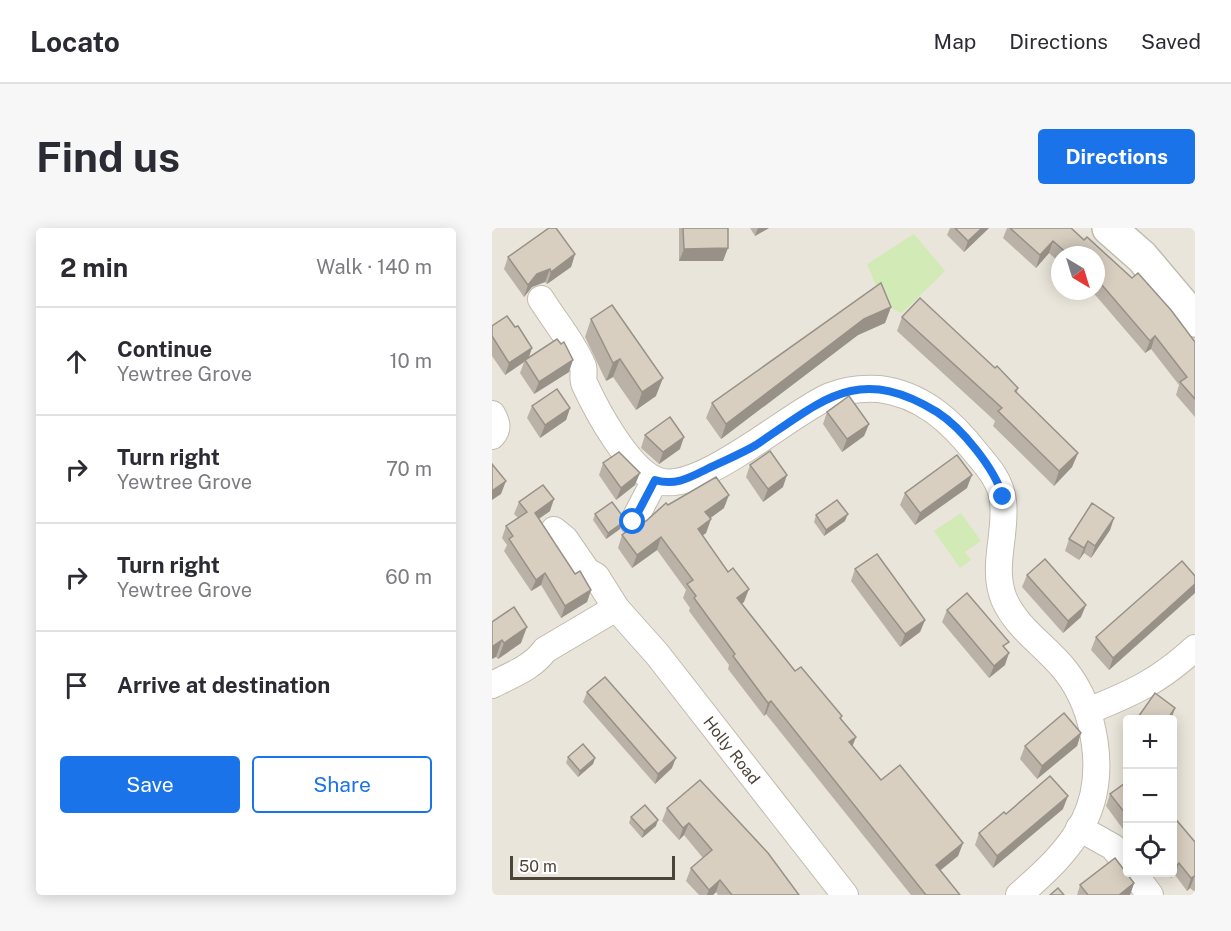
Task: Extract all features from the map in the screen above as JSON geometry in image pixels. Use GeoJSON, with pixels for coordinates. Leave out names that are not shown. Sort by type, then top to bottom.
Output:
{"type":"FeatureCollection","features":[{"type":"Feature","properties":{"kind":"street"},"geometry":{"type":"LineString","coordinates":[[1109,228],[1142,257],[1195,320]]}},
{"type":"Feature","properties":{"kind":"street"},"geometry":{"type":"LineString","coordinates":[[540,299],[584,366],[582,381],[608,426],[636,466],[655,480],[681,482],[753,446],[814,404],[832,395],[860,389],[880,389],[908,396],[924,404],[957,429],[992,472],[999,485],[1004,511],[998,571],[1003,597],[1016,620],[1065,670],[1088,711],[1096,760],[1085,819],[1047,870],[1019,895]]}},
{"type":"Feature","properties":{"kind":"street"},"geometry":{"type":"LineString","coordinates":[[492,414],[497,423],[496,431],[492,436]]}},
{"type":"Feature","properties":{"kind":"street"},"geometry":{"type":"LineString","coordinates":[[633,522],[655,480]]}},
{"type":"Feature","properties":{"kind":"street","name":"Holly Road"},"geometry":{"type":"LineString","coordinates":[[554,530],[565,539],[587,572],[596,576],[616,608],[657,654],[845,895]]}},
{"type":"Feature","properties":{"kind":"street"},"geometry":{"type":"LineString","coordinates":[[492,685],[504,681],[538,659],[545,650],[616,608]]}},
{"type":"Feature","properties":{"kind":"street"},"geometry":{"type":"LineString","coordinates":[[1088,711],[1139,691],[1171,670],[1195,648]]}},
{"type":"Feature","properties":{"kind":"street"},"geometry":{"type":"LineString","coordinates":[[1079,828],[1113,847],[1123,860]]}},
{"type":"Feature","properties":{"kind":"street"},"geometry":{"type":"LineString","coordinates":[[1135,877],[1150,895]]}},
{"type":"Feature","properties":{"kind":"shaded area"},"geometry":{"type":"Polygon","coordinates":[[[492,228],[1195,228],[1195,895],[492,895],[492,228]]]}},
{"type":"Feature","properties":{"kind":"green space"},"geometry":{"type":"Polygon","coordinates":[[[914,234],[945,271],[902,313],[884,300],[867,264],[914,234]]]}},
{"type":"Feature","properties":{"kind":"green space"},"geometry":{"type":"Polygon","coordinates":[[[961,513],[981,541],[965,552],[971,560],[960,568],[934,531],[961,513]]]}},
{"type":"Feature","properties":{"kind":"building"},"geometry":{"type":"Polygon","coordinates":[[[549,228],[556,228],[575,254],[551,272],[550,269],[537,274],[528,285],[508,257],[549,228]]]}},
{"type":"Feature","properties":{"kind":"building"},"geometry":{"type":"Polygon","coordinates":[[[683,228],[728,228],[728,248],[684,249],[683,228]]]}},
{"type":"Feature","properties":{"kind":"building"},"geometry":{"type":"Polygon","coordinates":[[[955,228],[982,228],[968,241],[955,228]]]}},
{"type":"Feature","properties":{"kind":"building"},"geometry":{"type":"Polygon","coordinates":[[[1010,228],[1071,228],[1084,240],[1087,237],[1097,246],[1059,246],[1053,241],[1040,255],[1010,228]]]}},
{"type":"Feature","properties":{"kind":"building"},"geometry":{"type":"Polygon","coordinates":[[[1105,253],[1132,278],[1138,273],[1171,310],[1195,342],[1195,399],[1180,382],[1187,377],[1155,336],[1150,341],[1105,288],[1105,253]]]}},
{"type":"Feature","properties":{"kind":"building"},"geometry":{"type":"Polygon","coordinates":[[[881,283],[891,307],[864,319],[726,424],[712,403],[881,283]]]}},
{"type":"Feature","properties":{"kind":"building"},"geometry":{"type":"Polygon","coordinates":[[[920,298],[995,368],[997,366],[1018,388],[1015,391],[1078,453],[1059,471],[998,411],[1002,408],[902,317],[920,298]]]}},
{"type":"Feature","properties":{"kind":"building"},"geometry":{"type":"Polygon","coordinates":[[[612,305],[663,378],[642,392],[620,359],[613,363],[591,319],[612,305]]]}},
{"type":"Feature","properties":{"kind":"building"},"geometry":{"type":"Polygon","coordinates":[[[507,316],[515,327],[518,326],[532,348],[509,363],[492,336],[492,326],[507,316]]]}},
{"type":"Feature","properties":{"kind":"building"},"geometry":{"type":"Polygon","coordinates":[[[557,339],[561,344],[564,342],[573,360],[539,382],[525,360],[557,339]]]}},
{"type":"Feature","properties":{"kind":"building"},"geometry":{"type":"Polygon","coordinates":[[[557,389],[570,408],[545,425],[532,406],[557,389]]]}},
{"type":"Feature","properties":{"kind":"building"},"geometry":{"type":"Polygon","coordinates":[[[849,396],[869,424],[847,439],[827,412],[849,396]]]}},
{"type":"Feature","properties":{"kind":"building"},"geometry":{"type":"Polygon","coordinates":[[[670,417],[684,437],[663,452],[645,435],[670,417]]]}},
{"type":"Feature","properties":{"kind":"building"},"geometry":{"type":"Polygon","coordinates":[[[770,451],[787,475],[768,489],[750,465],[770,451]]]}},
{"type":"Feature","properties":{"kind":"building"},"geometry":{"type":"Polygon","coordinates":[[[619,452],[640,473],[621,488],[603,463],[619,452]]]}},
{"type":"Feature","properties":{"kind":"building"},"geometry":{"type":"Polygon","coordinates":[[[957,455],[972,475],[920,513],[905,493],[957,455]]]}},
{"type":"Feature","properties":{"kind":"building"},"geometry":{"type":"Polygon","coordinates":[[[492,464],[506,481],[492,491],[492,464]]]}},
{"type":"Feature","properties":{"kind":"building"},"geometry":{"type":"Polygon","coordinates":[[[716,477],[729,495],[705,512],[711,519],[698,529],[728,572],[733,568],[749,589],[737,598],[795,671],[801,667],[842,716],[840,718],[856,737],[849,742],[881,780],[900,765],[963,843],[936,865],[960,895],[926,895],[771,701],[768,703],[733,656],[735,654],[694,598],[696,596],[687,584],[693,580],[661,537],[637,555],[622,535],[637,524],[646,521],[666,503],[668,505],[716,477]]]}},
{"type":"Feature","properties":{"kind":"building"},"geometry":{"type":"Polygon","coordinates":[[[543,485],[554,499],[535,513],[575,574],[580,571],[591,590],[565,606],[545,573],[536,580],[509,539],[513,536],[506,526],[527,512],[519,502],[543,485]]]}},
{"type":"Feature","properties":{"kind":"building"},"geometry":{"type":"Polygon","coordinates":[[[837,500],[848,514],[826,530],[816,515],[837,500]]]}},
{"type":"Feature","properties":{"kind":"building"},"geometry":{"type":"Polygon","coordinates":[[[612,502],[621,514],[622,523],[608,533],[595,514],[612,502]]]}},
{"type":"Feature","properties":{"kind":"building"},"geometry":{"type":"Polygon","coordinates":[[[1092,503],[1114,518],[1095,546],[1088,541],[1084,548],[1069,539],[1092,503]]]}},
{"type":"Feature","properties":{"kind":"building"},"geometry":{"type":"Polygon","coordinates":[[[877,554],[925,620],[905,634],[855,569],[877,554]]]}},
{"type":"Feature","properties":{"kind":"building"},"geometry":{"type":"Polygon","coordinates":[[[1045,559],[1086,605],[1068,621],[1027,575],[1045,559]]]}},
{"type":"Feature","properties":{"kind":"building"},"geometry":{"type":"Polygon","coordinates":[[[1182,561],[1195,576],[1195,584],[1113,658],[1096,637],[1182,561]]]}},
{"type":"Feature","properties":{"kind":"building"},"geometry":{"type":"Polygon","coordinates":[[[967,593],[1009,642],[1003,646],[1009,653],[994,666],[947,610],[967,593]]]}},
{"type":"Feature","properties":{"kind":"building"},"geometry":{"type":"Polygon","coordinates":[[[514,607],[527,627],[504,643],[502,640],[492,647],[492,622],[514,607]]]}},
{"type":"Feature","properties":{"kind":"building"},"geometry":{"type":"Polygon","coordinates":[[[605,677],[676,758],[658,774],[587,692],[605,677]]]}},
{"type":"Feature","properties":{"kind":"building"},"geometry":{"type":"Polygon","coordinates":[[[1155,693],[1175,708],[1170,715],[1140,715],[1155,693]]]}},
{"type":"Feature","properties":{"kind":"building"},"geometry":{"type":"Polygon","coordinates":[[[1064,713],[1081,733],[1042,766],[1025,746],[1064,713]]]}},
{"type":"Feature","properties":{"kind":"building"},"geometry":{"type":"Polygon","coordinates":[[[583,744],[595,758],[580,771],[568,757],[583,744]]]}},
{"type":"Feature","properties":{"kind":"building"},"geometry":{"type":"Polygon","coordinates":[[[1050,776],[1068,796],[997,856],[979,833],[1004,812],[1006,814],[1050,776]]]}},
{"type":"Feature","properties":{"kind":"building"},"geometry":{"type":"Polygon","coordinates":[[[700,780],[768,853],[799,895],[732,895],[720,880],[709,890],[691,868],[712,850],[689,823],[683,828],[667,808],[700,780]]]}},
{"type":"Feature","properties":{"kind":"building"},"geometry":{"type":"Polygon","coordinates":[[[1123,785],[1123,811],[1110,794],[1123,785]]]}},
{"type":"Feature","properties":{"kind":"building"},"geometry":{"type":"Polygon","coordinates":[[[645,805],[658,820],[644,831],[631,817],[645,805]]]}},
{"type":"Feature","properties":{"kind":"building"},"geometry":{"type":"Polygon","coordinates":[[[1177,821],[1195,842],[1195,876],[1191,878],[1179,863],[1177,865],[1177,821]]]}},
{"type":"Feature","properties":{"kind":"building"},"geometry":{"type":"Polygon","coordinates":[[[1115,858],[1123,869],[1123,877],[1129,877],[1134,883],[1119,895],[1088,895],[1080,885],[1115,858]]]}},
{"type":"Feature","properties":{"kind":"building"},"geometry":{"type":"Polygon","coordinates":[[[1058,888],[1064,895],[1050,895],[1058,888]]]}},
{"type":"Feature","properties":{"kind":"route"},"geometry":{"type":"LineString","coordinates":[[633,522],[655,480],[681,482],[753,446],[814,404],[832,395],[860,389],[880,389],[908,396],[943,416],[957,429],[992,472],[1003,497]]}}]}
